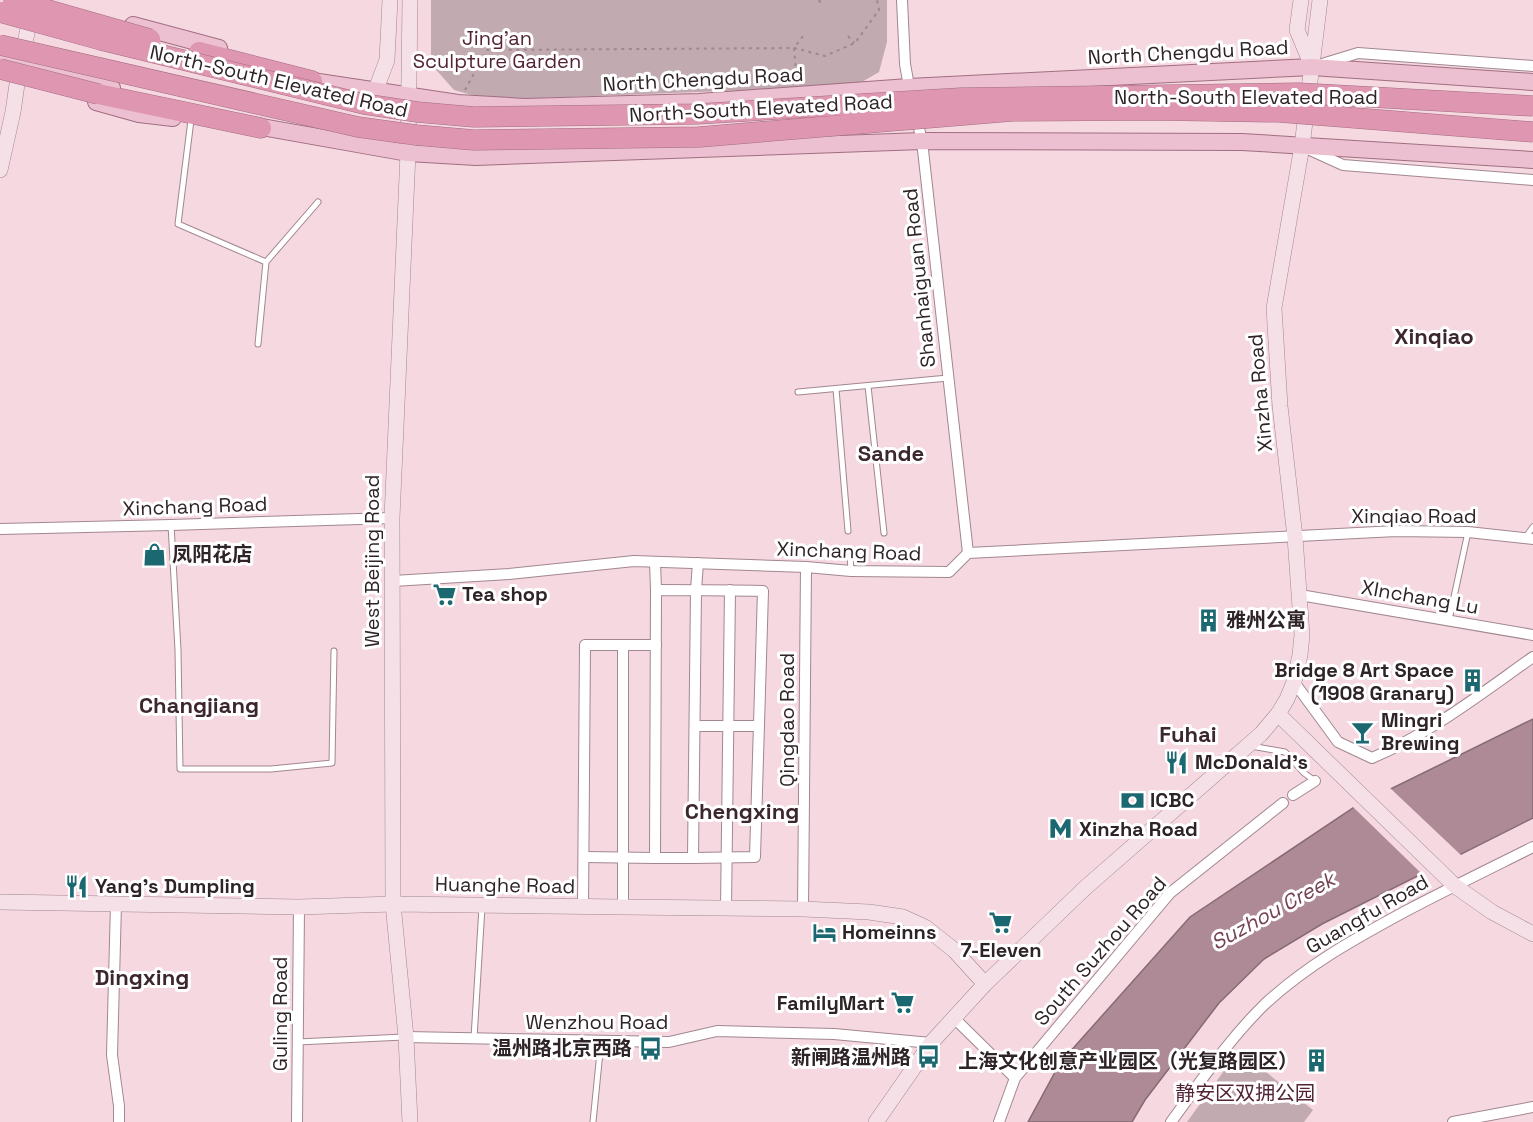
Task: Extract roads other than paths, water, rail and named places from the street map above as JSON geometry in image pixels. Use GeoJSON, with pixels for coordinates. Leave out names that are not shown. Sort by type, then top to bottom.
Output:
{"type":"FeatureCollection","features":[{"type":"Feature","properties":{"kind":"highway"},"geometry":{"type":"LineString","coordinates":[[13,0],[312,81]]}},
{"type":"Feature","properties":{"kind":"highway","name":"North-South Elevated Road"},"geometry":{"type":"LineString","coordinates":[[0,12],[101,40],[364,104],[474,117],[697,114],[962,98],[1298,93],[1533,106]]}},
{"type":"Feature","properties":{"kind":"highway","name":"North-South Elevated Road"},"geometry":{"type":"LineString","coordinates":[[0,45],[358,128],[474,140],[699,137],[1012,111],[1131,110],[1279,112],[1533,132]]}},
{"type":"Feature","properties":{"kind":"highway"},"geometry":{"type":"LineString","coordinates":[[0,69],[98,94],[261,128]]}},
{"type":"Feature","properties":{"kind":"main road"},"geometry":{"type":"LineString","coordinates":[[375,92],[387,60],[390,0]]}},
{"type":"Feature","properties":{"kind":"main road","name":"West Beijing Road"},"geometry":{"type":"LineString","coordinates":[[410,0],[410,97],[392,518],[393,904],[406,1037],[410,1122]]}},
{"type":"Feature","properties":{"kind":"main road","name":"Xinzha Road"},"geometry":{"type":"LineString","coordinates":[[1301,0],[1297,30],[1312,67]]}},
{"type":"Feature","properties":{"kind":"main road","name":"Xinzha Road"},"geometry":{"type":"LineString","coordinates":[[876,1122],[931,1044],[985,984],[1085,888],[1250,746],[1278,714],[1294,682],[1302,635],[1300,595],[1280,406],[1274,308],[1302,146],[1320,0]]}},
{"type":"Feature","properties":{"kind":"main road"},"geometry":{"type":"LineString","coordinates":[[0,5],[35,5],[20,63],[13,112],[0,170]]}},
{"type":"Feature","properties":{"kind":"main road","name":"North Chengdu Road"},"geometry":{"type":"LineString","coordinates":[[35,5],[293,69],[312,81],[458,103],[525,107],[699,102],[909,87],[1312,67],[1533,82]]}},
{"type":"Feature","properties":{"kind":"main road"},"geometry":{"type":"LineString","coordinates":[[0,58],[261,128]]}},
{"type":"Feature","properties":{"kind":"main road"},"geometry":{"type":"LineString","coordinates":[[0,78],[139,114],[261,128],[408,153],[476,157],[922,141],[1242,142],[1533,159]]}},
{"type":"Feature","properties":{"kind":"main road"},"geometry":{"type":"LineString","coordinates":[[1278,714],[1455,886],[1492,912],[1533,934]]}},
{"type":"Feature","properties":{"kind":"main road","name":"Huanghe Road"},"geometry":{"type":"LineString","coordinates":[[0,902],[298,907],[393,904],[583,906],[869,912],[903,917],[925,927],[940,938],[985,984]]}},
{"type":"Feature","properties":{"kind":"street","name":"Shanhaiguan Road"},"geometry":{"type":"LineString","coordinates":[[902,0],[905,64],[922,141],[968,553]]}},
{"type":"Feature","properties":{"kind":"street","name":"North Chengdu Road"},"geometry":{"type":"LineString","coordinates":[[1312,67],[1358,53],[1533,66]]}},
{"type":"Feature","properties":{"kind":"street"},"geometry":{"type":"LineString","coordinates":[[1302,146],[1343,165],[1533,180]]}},
{"type":"Feature","properties":{"kind":"street","name":"Xinchang Road"},"geometry":{"type":"LineString","coordinates":[[0,529],[163,527],[392,518]]}},
{"type":"Feature","properties":{"kind":"street","name":"Xinqiao Road"},"geometry":{"type":"LineString","coordinates":[[1295,537],[1396,531],[1468,532],[1529,539]]}},
{"type":"Feature","properties":{"kind":"street"},"geometry":{"type":"LineString","coordinates":[[968,553],[1295,537]]}},
{"type":"Feature","properties":{"kind":"street","name":"Xinchang Road"},"geometry":{"type":"LineString","coordinates":[[393,581],[509,574],[634,561],[806,567],[851,571],[949,572],[968,553]]}},
{"type":"Feature","properties":{"kind":"street"},"geometry":{"type":"LineString","coordinates":[[655,858],[656,562]]}},
{"type":"Feature","properties":{"kind":"street"},"geometry":{"type":"LineString","coordinates":[[693,858],[698,563]]}},
{"type":"Feature","properties":{"kind":"street","name":"Qingdao Road"},"geometry":{"type":"LineString","coordinates":[[803,909],[806,567]]}},
{"type":"Feature","properties":{"kind":"street"},"geometry":{"type":"LineString","coordinates":[[584,857],[755,857],[764,591],[656,590]]}},
{"type":"Feature","properties":{"kind":"street"},"geometry":{"type":"LineString","coordinates":[[726,908],[730,590]]}},
{"type":"Feature","properties":{"kind":"street","name":"XInchang Lu"},"geometry":{"type":"LineString","coordinates":[[1300,595],[1449,622],[1533,634]]}},
{"type":"Feature","properties":{"kind":"street"},"geometry":{"type":"LineString","coordinates":[[583,906],[585,645],[656,645]]}},
{"type":"Feature","properties":{"kind":"street"},"geometry":{"type":"LineString","coordinates":[[623,645],[623,907]]}},
{"type":"Feature","properties":{"kind":"street"},"geometry":{"type":"LineString","coordinates":[[1294,682],[1338,742],[1372,758],[1459,710],[1533,657]]}},
{"type":"Feature","properties":{"kind":"street"},"geometry":{"type":"LineString","coordinates":[[694,726],[759,726]]}},
{"type":"Feature","properties":{"kind":"street"},"geometry":{"type":"LineString","coordinates":[[1293,795],[1315,781]]}},
{"type":"Feature","properties":{"kind":"street","name":"South Suzhou Road"},"geometry":{"type":"LineString","coordinates":[[999,1122],[1015,1078],[1170,893],[1283,803]]}},
{"type":"Feature","properties":{"kind":"street","name":"Guangfu Road"},"geometry":{"type":"LineString","coordinates":[[1171,1122],[1227,1046],[1281,990],[1343,945],[1533,847]]}},
{"type":"Feature","properties":{"kind":"street"},"geometry":{"type":"LineString","coordinates":[[116,904],[112,1055],[119,1122]]}},
{"type":"Feature","properties":{"kind":"street","name":"Guling Road"},"geometry":{"type":"LineString","coordinates":[[297,1122],[298,907]]}},
{"type":"Feature","properties":{"kind":"street"},"geometry":{"type":"LineString","coordinates":[[954,1018],[1015,1078]]}},
{"type":"Feature","properties":{"kind":"street","name":"Wenzhou Road"},"geometry":{"type":"LineString","coordinates":[[406,1037],[669,1042],[717,1031],[834,1034],[931,1044]]}},
{"type":"Feature","properties":{"kind":"street"},"geometry":{"type":"LineString","coordinates":[[1453,1122],[1533,1107]]}},
{"type":"Feature","properties":{"kind":"lane"},"geometry":{"type":"LineString","coordinates":[[191,120],[178,224],[266,262]]}},
{"type":"Feature","properties":{"kind":"lane"},"geometry":{"type":"LineString","coordinates":[[258,344],[266,262],[318,202]]}},
{"type":"Feature","properties":{"kind":"lane"},"geometry":{"type":"LineString","coordinates":[[798,392],[948,378]]}},
{"type":"Feature","properties":{"kind":"lane"},"geometry":{"type":"LineString","coordinates":[[868,386],[884,533]]}},
{"type":"Feature","properties":{"kind":"lane"},"geometry":{"type":"LineString","coordinates":[[836,389],[848,531]]}},
{"type":"Feature","properties":{"kind":"lane"},"geometry":{"type":"LineString","coordinates":[[163,527],[178,650],[180,769],[271,769],[332,763],[334,651]]}},
{"type":"Feature","properties":{"kind":"lane"},"geometry":{"type":"LineString","coordinates":[[1529,539],[1533,527]]}},
{"type":"Feature","properties":{"kind":"lane"},"geometry":{"type":"LineString","coordinates":[[1449,622],[1468,532]]}},
{"type":"Feature","properties":{"kind":"lane"},"geometry":{"type":"LineString","coordinates":[[850,556],[851,571]]}},
{"type":"Feature","properties":{"kind":"lane"},"geometry":{"type":"LineString","coordinates":[[1250,746],[1285,752],[1304,773],[1315,781]]}},
{"type":"Feature","properties":{"kind":"lane"},"geometry":{"type":"LineString","coordinates":[[474,1038],[482,905]]}},
{"type":"Feature","properties":{"kind":"lane"},"geometry":{"type":"LineString","coordinates":[[297,1042],[406,1037]]}},
{"type":"Feature","properties":{"kind":"lane"},"geometry":{"type":"LineString","coordinates":[[592,1122],[601,1042]]}},
{"type":"Feature","properties":{"kind":"water","name":"Suzhou Creek"},"geometry":{"type":"Polygon","coordinates":[[[1533,719],[1533,818],[1322,924],[1264,959],[1219,1003],[1145,1100],[1132,1122],[1028,1122],[1060,1063],[1190,917],[1356,806],[1533,719]]]}},
{"type":"Feature","properties":{"kind":"place","name":"凤阳花店"},"geometry":{"type":"Point","coordinates":[154,554]}},
{"type":"Feature","properties":{"kind":"place","name":"Tea shop"},"geometry":{"type":"Point","coordinates":[444,594]}},
{"type":"Feature","properties":{"kind":"place","name":"雅州公寓"},"geometry":{"type":"Point","coordinates":[1208,620]}},
{"type":"Feature","properties":{"kind":"place","name":"Bridge 8 Art Space (1908 Granary)"},"geometry":{"type":"Point","coordinates":[1472,681]}},
{"type":"Feature","properties":{"kind":"place","name":"Mingri Brewing"},"geometry":{"type":"Point","coordinates":[1363,732]}},
{"type":"Feature","properties":{"kind":"place","name":"McDonald's"},"geometry":{"type":"Point","coordinates":[1177,762]}},
{"type":"Feature","properties":{"kind":"place","name":"ICBC"},"geometry":{"type":"Point","coordinates":[1132,800]}},
{"type":"Feature","properties":{"kind":"place","name":"Xinzha Road"},"geometry":{"type":"Point","coordinates":[1061,829]}},
{"type":"Feature","properties":{"kind":"place","name":"Yang's Dumpling"},"geometry":{"type":"Point","coordinates":[77,886]}},
{"type":"Feature","properties":{"kind":"place","name":"7-Eleven"},"geometry":{"type":"Point","coordinates":[1001,922]}},
{"type":"Feature","properties":{"kind":"place","name":"Homeinns"},"geometry":{"type":"Point","coordinates":[824,932]}},
{"type":"Feature","properties":{"kind":"place","name":"FamilyMart"},"geometry":{"type":"Point","coordinates":[903,1003]}},
{"type":"Feature","properties":{"kind":"place","name":"温州路北京西路"},"geometry":{"type":"Point","coordinates":[650,1048]}},
{"type":"Feature","properties":{"kind":"place","name":"新闸路温州路"},"geometry":{"type":"Point","coordinates":[929,1057]}},
{"type":"Feature","properties":{"kind":"place","name":"上海文化创意产业园区（光复路园区）"},"geometry":{"type":"Point","coordinates":[1316,1061]}},
{"type":"Feature","properties":{"kind":"district","name":"Xinqiao"},"geometry":{"type":"Point","coordinates":[1434,336]}},
{"type":"Feature","properties":{"kind":"district","name":"Sande"},"geometry":{"type":"Point","coordinates":[891,453]}},
{"type":"Feature","properties":{"kind":"district","name":"Changjiang"},"geometry":{"type":"Point","coordinates":[199,705]}},
{"type":"Feature","properties":{"kind":"district","name":"Fuhai"},"geometry":{"type":"Point","coordinates":[1188,734]}},
{"type":"Feature","properties":{"kind":"district","name":"Chengxing"},"geometry":{"type":"Point","coordinates":[742,811]}},
{"type":"Feature","properties":{"kind":"district","name":"Dingxing"},"geometry":{"type":"Point","coordinates":[142,977]}},
{"type":"Feature","properties":{"kind":"park label","name":"Jing'an Sculpture Garden"},"geometry":{"type":"Point","coordinates":[497,50]}},
{"type":"Feature","properties":{"kind":"park label","name":"静安区双拥公园"},"geometry":{"type":"Point","coordinates":[1245,1093]}}]}
